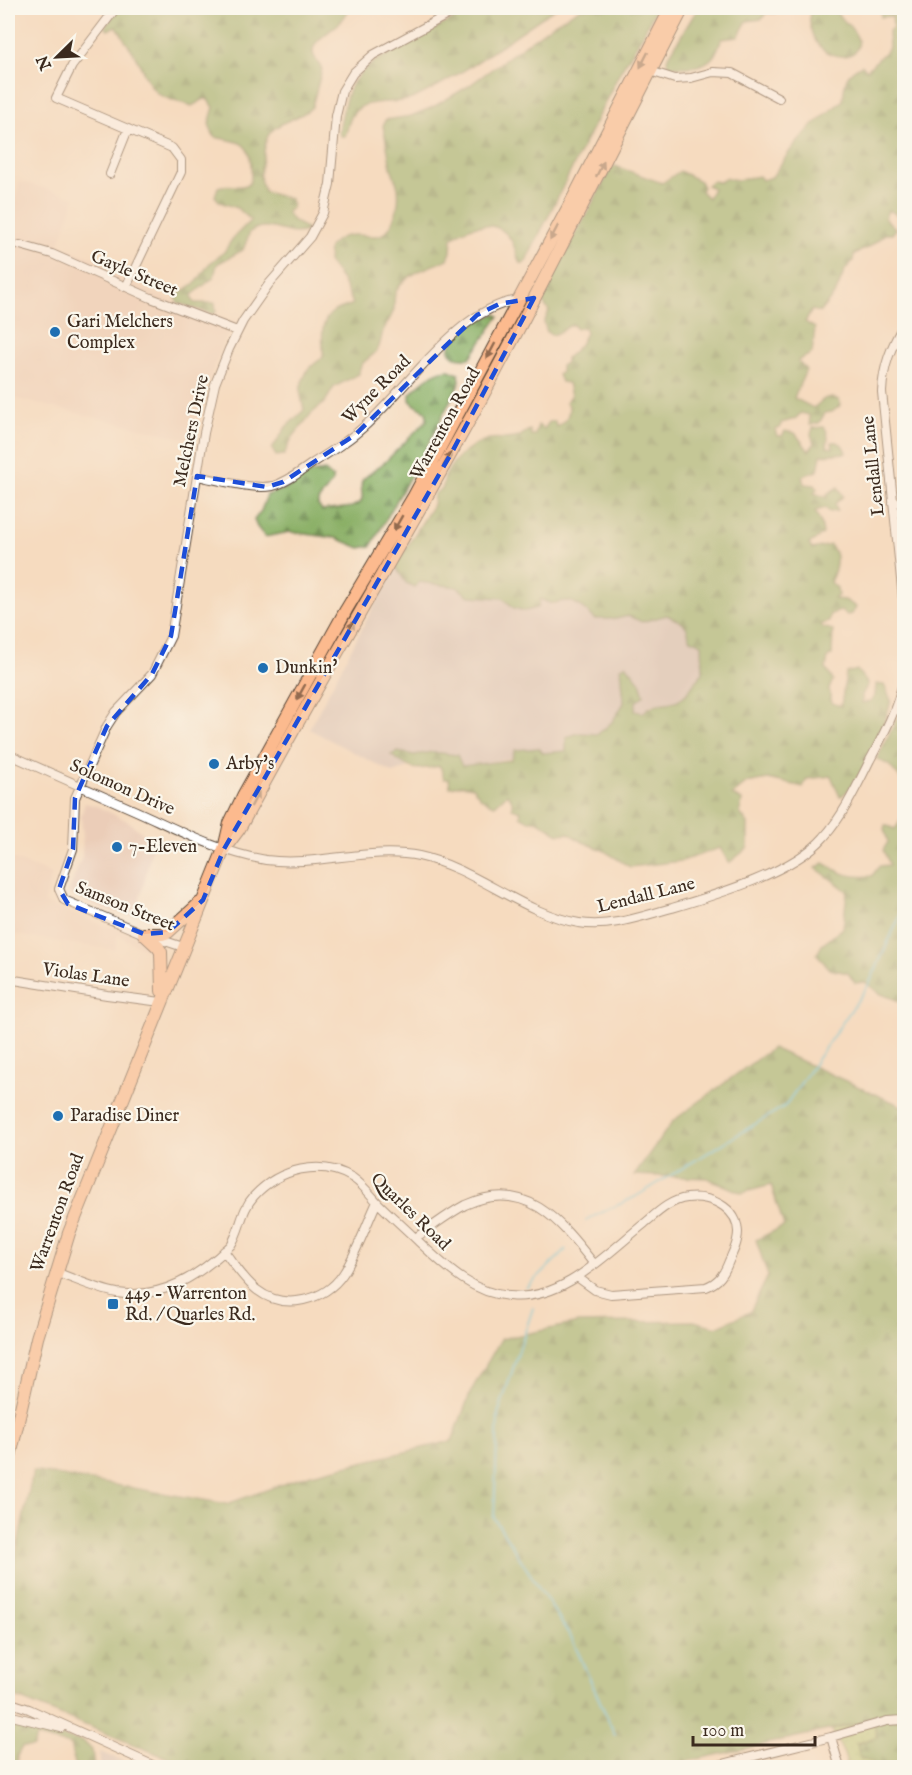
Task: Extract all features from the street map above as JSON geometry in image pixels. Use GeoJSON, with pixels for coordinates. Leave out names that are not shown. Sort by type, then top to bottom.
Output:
{"type":"FeatureCollection","features":[{"type":"Feature","properties":{"kind":"main road","name":"Warrenton Road"},"geometry":{"type":"LineString","coordinates":[[8,1465],[34,1348],[55,1272],[89,1179],[224,849],[230,823],[247,788],[346,610],[414,496],[671,8]]}},
{"type":"Feature","properties":{"kind":"main road","name":"Warrenton Road"},"geometry":{"type":"LineString","coordinates":[[224,849],[239,829],[304,710],[452,452],[683,8]]}},
{"type":"Feature","properties":{"kind":"main road"},"geometry":{"type":"LineString","coordinates":[[144,934],[168,933],[203,900]]}},
{"type":"Feature","properties":{"kind":"main road"},"geometry":{"type":"LineString","coordinates":[[144,934],[157,945],[161,952],[162,1000]]}},
{"type":"Feature","properties":{"kind":"street"},"geometry":{"type":"LineString","coordinates":[[116,8],[72,66],[56,98],[172,148],[181,160],[181,172],[126,287]]}},
{"type":"Feature","properties":{"kind":"street","name":"Melchers Drive"},"geometry":{"type":"LineString","coordinates":[[81,786],[107,726],[116,712],[152,674],[171,636],[209,407],[215,384],[237,331],[262,293],[310,237],[324,213],[330,184],[338,103],[347,81],[360,65],[373,56],[460,8]]}},
{"type":"Feature","properties":{"kind":"street"},"geometry":{"type":"LineString","coordinates":[[650,71],[675,79],[712,72],[732,73],[779,98]]}},
{"type":"Feature","properties":{"kind":"street"},"geometry":{"type":"LineString","coordinates":[[110,174],[128,129]]}},
{"type":"Feature","properties":{"kind":"street","name":"Gayle Street"},"geometry":{"type":"LineString","coordinates":[[20,245],[52,254],[126,287],[237,331]]}},
{"type":"Feature","properties":{"kind":"street","name":"Wyne Road"},"geometry":{"type":"LineString","coordinates":[[197,476],[267,487],[284,482],[355,435],[442,345],[477,315],[499,304],[534,298]]}},
{"type":"Feature","properties":{"kind":"street","name":"Lendall Lane"},"geometry":{"type":"LineString","coordinates":[[904,324],[889,353],[882,379],[904,609]]}},
{"type":"Feature","properties":{"kind":"street"},"geometry":{"type":"LineString","coordinates":[[894,503],[904,502]]}},
{"type":"Feature","properties":{"kind":"street","name":"Lendall Lane"},"geometry":{"type":"LineString","coordinates":[[224,849],[253,857],[286,861],[390,853],[422,857],[452,867],[564,920],[589,924],[616,923],[696,901],[759,878],[813,849],[834,824],[866,769],[890,721],[904,678]]}},
{"type":"Feature","properties":{"kind":"street","name":"Solomon Drive"},"geometry":{"type":"LineString","coordinates":[[8,754],[224,849]]}},
{"type":"Feature","properties":{"kind":"street","name":"Samson Street"},"geometry":{"type":"LineString","coordinates":[[81,786],[74,805],[73,849],[61,883],[60,896],[68,904],[183,947]]}},
{"type":"Feature","properties":{"kind":"street","name":"Violas Lane"},"geometry":{"type":"LineString","coordinates":[[8,978],[107,995],[162,1000]]}},
{"type":"Feature","properties":{"kind":"street","name":"Quarles Road"},"geometry":{"type":"LineString","coordinates":[[55,1272],[109,1291],[147,1294],[170,1288],[184,1281],[224,1251],[236,1237],[243,1215],[253,1197],[272,1180],[293,1171],[318,1167],[340,1171],[360,1183],[377,1202],[452,1272],[475,1286],[500,1295],[520,1297],[543,1294],[577,1277],[668,1205],[685,1198],[695,1197],[717,1202],[724,1206],[737,1225],[738,1240],[727,1266],[719,1280],[706,1287],[611,1294],[601,1292],[577,1277]]}},
{"type":"Feature","properties":{"kind":"street"},"geometry":{"type":"LineString","coordinates":[[415,1238],[470,1203],[489,1198],[513,1197],[545,1210],[569,1232],[594,1264]]}},
{"type":"Feature","properties":{"kind":"street"},"geometry":{"type":"LineString","coordinates":[[224,1251],[250,1283],[263,1294],[295,1302],[314,1298],[329,1289],[344,1272],[377,1202]]}},
{"type":"Feature","properties":{"kind":"street"},"geometry":{"type":"LineString","coordinates":[[8,1702],[29,1709],[159,1767]]}},
{"type":"Feature","properties":{"kind":"street"},"geometry":{"type":"LineString","coordinates":[[8,1715],[83,1735]]}},
{"type":"Feature","properties":{"kind":"street"},"geometry":{"type":"LineString","coordinates":[[707,1767],[887,1721],[904,1720]]}},
{"type":"Feature","properties":{"kind":"street"},"geometry":{"type":"LineString","coordinates":[[831,1737],[840,1767]]}},
{"type":"Feature","properties":{"kind":"highlighted area"},"geometry":{"type":"Polygon","coordinates":[[[534,298],[452,452],[224,849],[203,900],[168,932],[144,934],[68,904],[59,889],[73,849],[75,798],[107,726],[152,674],[171,636],[197,476],[267,487],[283,482],[355,435],[477,315],[499,304],[534,298]]]}},
{"type":"Feature","properties":{"kind":"shaded area"},"geometry":{"type":"Polygon","coordinates":[[[19,181],[75,197],[59,245],[119,268],[117,275],[185,307],[216,318],[231,321],[237,319],[224,342],[203,396],[196,441],[8,397],[8,227],[19,181]]]}},
{"type":"Feature","properties":{"kind":"shaded area"},"geometry":{"type":"Polygon","coordinates":[[[395,566],[406,584],[415,586],[419,582],[457,587],[469,596],[503,598],[514,608],[540,599],[553,605],[566,601],[580,606],[595,619],[616,619],[629,616],[642,622],[667,615],[685,625],[702,644],[703,673],[680,700],[651,705],[643,713],[635,712],[635,702],[621,668],[624,703],[612,722],[598,734],[579,733],[567,751],[462,766],[432,752],[414,755],[398,752],[392,755],[408,768],[393,773],[309,729],[395,566]]]}},
{"type":"Feature","properties":{"kind":"shaded area"},"geometry":{"type":"Polygon","coordinates":[[[85,803],[128,821],[148,838],[152,848],[136,916],[105,910],[70,894],[69,891],[82,857],[81,817],[85,803]]]}},
{"type":"Feature","properties":{"kind":"shaded area"},"geometry":{"type":"Polygon","coordinates":[[[8,857],[52,874],[45,903],[105,926],[152,929],[150,952],[118,935],[115,950],[8,934],[8,857]]]}},
{"type":"Feature","properties":{"kind":"shaded area"},"geometry":{"type":"Polygon","coordinates":[[[100,1752],[138,1767],[100,1767],[100,1752]]]}},
{"type":"Feature","properties":{"kind":"green space"},"geometry":{"type":"Polygon","coordinates":[[[119,8],[348,8],[341,21],[314,46],[313,54],[322,69],[312,107],[277,127],[268,136],[265,144],[260,172],[263,188],[265,192],[291,199],[292,207],[287,212],[293,220],[306,228],[306,231],[292,233],[264,227],[250,232],[243,250],[217,264],[214,277],[192,295],[195,303],[215,303],[216,312],[212,314],[178,303],[176,299],[180,293],[197,282],[209,264],[224,252],[233,238],[251,220],[237,208],[220,202],[215,196],[218,187],[249,184],[251,179],[250,156],[240,143],[214,137],[209,124],[214,107],[206,98],[192,106],[164,97],[152,88],[136,56],[118,28],[116,26],[108,30],[105,27],[119,8]]]}},
{"type":"Feature","properties":{"kind":"green space"},"geometry":{"type":"Polygon","coordinates":[[[474,8],[556,8],[433,89],[407,100],[373,103],[358,108],[351,117],[345,136],[340,136],[345,100],[357,77],[364,70],[374,62],[474,8]]]}},
{"type":"Feature","properties":{"kind":"green space"},"geometry":{"type":"Polygon","coordinates":[[[581,8],[656,8],[621,70],[526,261],[523,264],[519,262],[511,240],[499,228],[475,227],[452,238],[448,259],[419,271],[400,285],[395,293],[393,312],[383,331],[378,349],[363,363],[359,374],[334,387],[325,402],[311,414],[292,438],[284,455],[276,456],[272,449],[286,427],[304,410],[300,391],[302,382],[308,369],[323,357],[325,321],[334,311],[353,304],[342,280],[328,262],[329,247],[345,236],[382,234],[394,217],[398,202],[398,189],[383,126],[385,120],[411,116],[433,107],[467,87],[554,24],[581,8]]]}},
{"type":"Feature","properties":{"kind":"green space"},"geometry":{"type":"Polygon","coordinates":[[[698,8],[781,8],[775,13],[766,13],[762,19],[747,21],[738,37],[722,39],[717,51],[709,61],[692,67],[668,66],[667,59],[698,8]]]}},
{"type":"Feature","properties":{"kind":"green space"},"geometry":{"type":"Polygon","coordinates":[[[814,8],[831,8],[850,27],[858,40],[857,48],[852,54],[834,55],[816,42],[811,29],[810,11],[814,8]]]}},
{"type":"Feature","properties":{"kind":"green space"},"geometry":{"type":"Polygon","coordinates":[[[880,8],[904,8],[904,213],[902,217],[888,210],[885,218],[896,229],[892,234],[885,234],[868,248],[854,254],[853,261],[845,270],[836,292],[820,312],[812,310],[805,322],[815,328],[812,353],[798,361],[806,370],[794,398],[813,408],[827,398],[839,400],[841,405],[832,412],[825,413],[819,423],[810,425],[809,415],[801,413],[795,419],[781,423],[780,428],[775,430],[777,436],[782,436],[785,431],[795,433],[809,451],[814,444],[811,434],[813,428],[824,427],[828,439],[827,447],[833,448],[832,442],[837,442],[842,445],[846,453],[821,455],[818,471],[802,476],[804,484],[815,485],[817,489],[814,493],[827,498],[827,494],[838,487],[843,496],[835,504],[837,511],[830,512],[825,508],[815,511],[823,534],[809,544],[812,549],[830,545],[833,549],[836,563],[830,582],[837,588],[838,595],[834,599],[845,600],[856,607],[852,614],[847,615],[841,611],[830,614],[829,622],[821,624],[822,627],[833,630],[832,655],[828,657],[826,669],[833,680],[829,689],[832,703],[841,706],[846,673],[857,670],[868,684],[862,695],[862,703],[871,701],[875,695],[876,684],[884,685],[891,700],[864,767],[848,790],[840,797],[831,776],[807,779],[803,787],[768,779],[747,783],[732,795],[742,800],[740,813],[748,824],[748,848],[729,863],[720,848],[682,861],[630,867],[603,850],[568,833],[559,834],[537,820],[529,821],[520,816],[521,811],[512,808],[512,800],[507,794],[495,805],[491,804],[482,799],[473,787],[461,785],[450,787],[449,779],[444,779],[440,766],[424,769],[409,767],[391,755],[398,752],[414,755],[432,752],[457,755],[462,766],[511,760],[515,750],[539,748],[543,753],[566,751],[566,737],[579,733],[598,734],[612,722],[624,703],[621,668],[626,664],[640,682],[644,695],[636,702],[635,711],[643,713],[656,705],[678,700],[689,691],[703,673],[702,644],[689,638],[685,625],[667,615],[642,622],[629,616],[616,619],[595,619],[573,602],[551,603],[540,599],[538,608],[525,611],[514,608],[503,598],[469,596],[457,587],[419,582],[415,587],[406,583],[395,566],[433,505],[434,494],[443,488],[447,472],[458,457],[473,446],[489,439],[515,438],[530,430],[531,435],[535,435],[538,425],[544,429],[549,422],[555,421],[556,427],[566,419],[569,406],[566,402],[571,396],[568,383],[561,382],[558,375],[561,372],[561,366],[566,363],[566,358],[579,346],[586,333],[584,327],[576,329],[573,324],[551,335],[547,332],[544,323],[549,311],[542,301],[555,272],[611,169],[615,166],[662,183],[680,171],[700,181],[703,187],[701,191],[708,198],[713,188],[707,185],[712,181],[720,182],[725,178],[738,180],[759,176],[762,180],[772,177],[810,128],[843,100],[845,83],[849,75],[862,65],[867,70],[889,48],[888,32],[893,27],[892,16],[881,17],[880,8]]]}},
{"type":"Feature","properties":{"kind":"green space"},"geometry":{"type":"Polygon","coordinates":[[[496,314],[499,316],[470,358],[458,358],[451,354],[449,351],[451,344],[461,332],[482,319],[496,314]]]}},
{"type":"Feature","properties":{"kind":"green space"},"geometry":{"type":"Polygon","coordinates":[[[449,370],[459,374],[460,381],[430,441],[371,546],[360,548],[336,538],[290,532],[265,537],[254,520],[261,511],[267,495],[289,487],[310,473],[325,471],[333,478],[318,501],[322,511],[352,507],[361,502],[363,479],[386,461],[427,420],[424,410],[410,400],[410,394],[433,375],[449,370]]]}},
{"type":"Feature","properties":{"kind":"green space"},"geometry":{"type":"Polygon","coordinates":[[[897,718],[904,720],[904,783],[889,765],[877,759],[897,718]]]}},
{"type":"Feature","properties":{"kind":"green space"},"geometry":{"type":"Polygon","coordinates":[[[904,816],[904,1003],[879,993],[865,982],[855,983],[848,973],[829,969],[817,954],[822,945],[843,928],[847,891],[816,868],[824,863],[846,874],[872,876],[879,866],[890,865],[883,850],[888,842],[885,825],[895,829],[904,816]]]}},
{"type":"Feature","properties":{"kind":"green space"},"geometry":{"type":"Polygon","coordinates":[[[772,1048],[904,1107],[904,1767],[879,1767],[871,1761],[860,1758],[857,1744],[877,1737],[873,1720],[662,1767],[190,1767],[8,1694],[8,1621],[11,1578],[33,1471],[227,1504],[311,1474],[452,1441],[471,1391],[501,1339],[578,1323],[694,1321],[716,1327],[750,1312],[768,1276],[756,1240],[784,1226],[771,1185],[742,1193],[707,1178],[634,1175],[673,1121],[772,1048]]]}},
{"type":"Feature","properties":{"kind":"green space"},"geometry":{"type":"Polygon","coordinates":[[[874,1720],[877,1737],[857,1743],[860,1758],[871,1761],[879,1767],[848,1767],[832,1730],[874,1720]]]}},
{"type":"Feature","properties":{"kind":"green space"},"geometry":{"type":"Polygon","coordinates":[[[15,1725],[84,1742],[92,1750],[94,1767],[76,1767],[70,1745],[36,1737],[33,1747],[22,1747],[17,1756],[17,1767],[8,1767],[11,1732],[15,1725]]]}},
{"type":"Feature","properties":{"kind":"waterway"},"geometry":{"type":"LineString","coordinates":[[586,1220],[635,1197],[785,1106],[869,984],[904,907]]}},
{"type":"Feature","properties":{"kind":"waterway"},"geometry":{"type":"LineString","coordinates":[[526,1288],[566,1250]]}},
{"type":"Feature","properties":{"kind":"waterway"},"geometry":{"type":"LineString","coordinates":[[533,1308],[498,1414],[494,1518],[572,1639],[615,1735]]}},
{"type":"Feature","properties":{"kind":"place","name":"Gari Melchers Complex"},"geometry":{"type":"Point","coordinates":[55,332]}},
{"type":"Feature","properties":{"kind":"place","name":"Dunkin'"},"geometry":{"type":"Point","coordinates":[263,668]}},
{"type":"Feature","properties":{"kind":"place","name":"Arby's"},"geometry":{"type":"Point","coordinates":[214,764]}},
{"type":"Feature","properties":{"kind":"place","name":"7-Eleven"},"geometry":{"type":"Point","coordinates":[117,847]}},
{"type":"Feature","properties":{"kind":"place","name":"Paradise Diner"},"geometry":{"type":"Point","coordinates":[58,1116]}},
{"type":"Feature","properties":{"kind":"place","name":"449 - Warrenton Rd. / Quarles Rd."},"geometry":{"type":"Point","coordinates":[113,1304]}}]}
